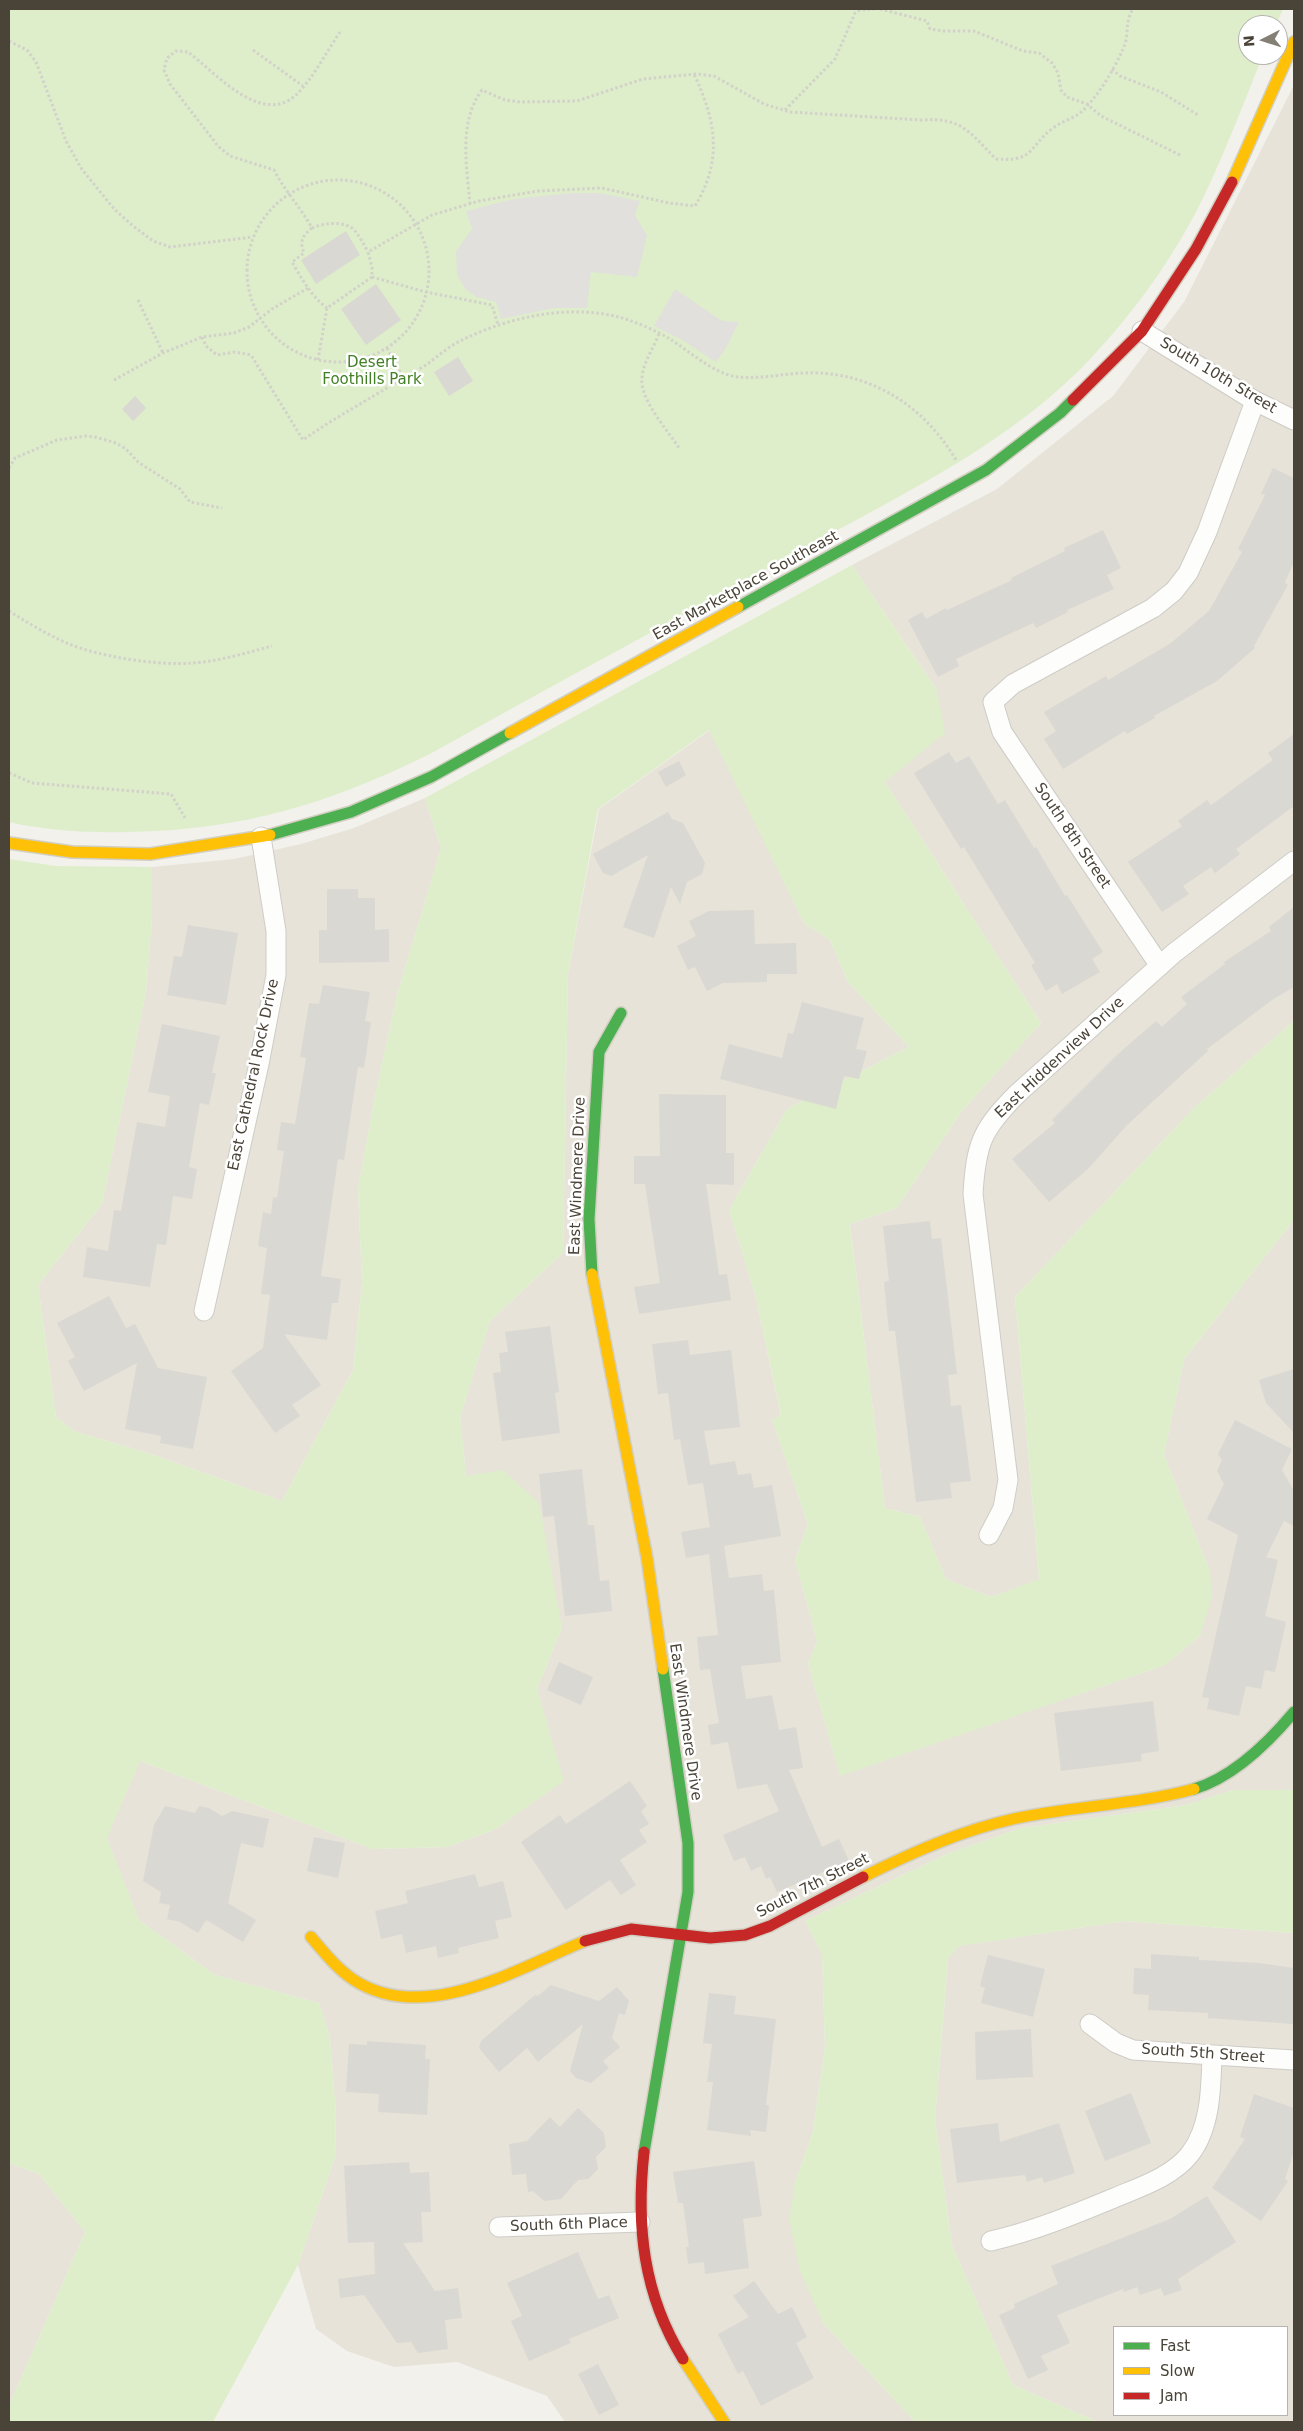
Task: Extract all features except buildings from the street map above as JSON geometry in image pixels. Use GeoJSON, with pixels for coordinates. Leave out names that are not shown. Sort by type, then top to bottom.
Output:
{"type":"FeatureCollection","features":[{"type":"Feature","properties":{"kind":"street","name":"East Marketplace Southeast"},"geometry":{"type":"LineString","coordinates":[[9,843],[72,852],[150,854],[261,837],[351,812],[431,777],[986,470],[1060,413],[1142,331],[1196,249],[1223,199],[1294,42]]}},
{"type":"Feature","properties":{"kind":"street","name":"South 10th Street"},"geometry":{"type":"LineString","coordinates":[[1142,331],[1255,401],[1294,420]]}},
{"type":"Feature","properties":{"kind":"street","name":"South 8th Street"},"geometry":{"type":"LineString","coordinates":[[1160,966],[1002,732],[993,702],[1013,684],[1153,608],[1174,591],[1188,573],[1207,532],[1255,401]]}},
{"type":"Feature","properties":{"kind":"street","name":"East Cathedral Rock Drive"},"geometry":{"type":"LineString","coordinates":[[204,1311],[259,1064],[276,975],[276,931],[261,837]]}},
{"type":"Feature","properties":{"kind":"street","name":"East Hiddenview Drive"},"geometry":{"type":"LineString","coordinates":[[989,1535],[1003,1508],[1008,1480],[973,1194],[975,1160],[983,1134],[997,1115],[1174,953],[1294,861]]}},
{"type":"Feature","properties":{"kind":"street","name":"East Windmere Drive"},"geometry":{"type":"LineString","coordinates":[[621,1013],[598,1052],[589,1219],[590,1264],[646,1558],[688,1842],[688,1892],[644,2142],[639,2195],[642,2257],[657,2308],[671,2338],[724,2422]]}},
{"type":"Feature","properties":{"kind":"street","name":"South 7th Street"},"geometry":{"type":"LineString","coordinates":[[311,1937],[335,1967],[354,1981],[372,1990],[417,1996],[487,1984],[593,1938],[618,1930],[647,1929],[679,1935],[727,1938],[766,1928],[883,1868],[978,1828],[1049,1812],[1183,1792],[1218,1780],[1263,1748],[1294,1712]]}},
{"type":"Feature","properties":{"kind":"street","name":"South 5th Street"},"geometry":{"type":"LineString","coordinates":[[1090,2024],[1116,2043],[1133,2050],[1294,2060]]}},
{"type":"Feature","properties":{"kind":"street"},"geometry":{"type":"LineString","coordinates":[[991,2241],[1049,2225],[1156,2180],[1175,2168],[1190,2154],[1207,2114],[1212,2055]]}},
{"type":"Feature","properties":{"kind":"street","name":"South 6th Place"},"geometry":{"type":"LineString","coordinates":[[499,2227],[640,2222]]}},
{"type":"Feature","properties":{"kind":"path"},"geometry":{"type":"LineString","coordinates":[[785,110],[835,59],[855,13],[860,10],[875,9]]}},
{"type":"Feature","properties":{"kind":"path"},"geometry":{"type":"LineString","coordinates":[[880,9],[927,21],[930,29],[974,31],[1023,51],[1039,53],[1052,63],[1058,73],[1061,90],[1066,97],[1087,104],[1101,116],[1180,155]]}},
{"type":"Feature","properties":{"kind":"path"},"geometry":{"type":"LineString","coordinates":[[470,204],[465,147],[471,109],[482,90],[505,100],[520,102],[577,101],[643,78],[694,74],[714,76],[764,104],[785,110],[921,120],[942,118],[952,121],[965,129],[996,159],[1020,158],[1031,152],[1048,132],[1079,114],[1087,104],[1112,69],[1124,48],[1128,18],[1133,9]]}},
{"type":"Feature","properties":{"kind":"path"},"geometry":{"type":"LineString","coordinates":[[312,228],[297,204],[287,194],[274,170],[230,156],[218,146],[170,84],[164,70],[167,58],[176,52],[188,52],[258,105],[278,105],[295,96],[304,86],[340,32]]}},
{"type":"Feature","properties":{"kind":"path"},"geometry":{"type":"LineString","coordinates":[[9,41],[26,50],[36,62],[55,115],[81,168],[114,209],[153,242],[170,247],[254,237]]}},
{"type":"Feature","properties":{"kind":"path"},"geometry":{"type":"LineString","coordinates":[[253,50],[304,86]]}},
{"type":"Feature","properties":{"kind":"path"},"geometry":{"type":"LineString","coordinates":[[1112,69],[1120,76],[1161,92],[1198,116]]}},
{"type":"Feature","properties":{"kind":"path"},"geometry":{"type":"LineString","coordinates":[[368,252],[432,215],[470,204],[538,191],[602,188],[669,203],[695,206],[706,189],[712,170],[715,146],[707,106],[694,74]]}},
{"type":"Feature","properties":{"kind":"path"},"geometry":{"type":"LineString","coordinates":[[354,180],[379,189],[402,206],[415,224],[428,255],[429,276],[426,292],[413,324],[387,348],[377,354],[354,361],[318,360],[304,356],[275,338],[260,318],[253,304],[247,267],[254,237],[259,225],[274,205],[287,194],[322,181],[354,180]]}},
{"type":"Feature","properties":{"kind":"path"},"geometry":{"type":"LineString","coordinates":[[327,308],[318,301],[308,288],[292,262],[304,253],[301,242],[304,234],[312,228],[320,224],[349,226],[354,230],[368,252],[372,267],[372,277]]}},
{"type":"Feature","properties":{"kind":"path"},"geometry":{"type":"LineString","coordinates":[[372,277],[426,292],[492,305],[498,325]]}},
{"type":"Feature","properties":{"kind":"path"},"geometry":{"type":"LineString","coordinates":[[318,360],[327,308],[372,277]]}},
{"type":"Feature","properties":{"kind":"path"},"geometry":{"type":"LineString","coordinates":[[114,380],[163,353],[202,337],[234,333],[249,328],[260,318],[308,288]]}},
{"type":"Feature","properties":{"kind":"path"},"geometry":{"type":"LineString","coordinates":[[138,300],[163,353]]}},
{"type":"Feature","properties":{"kind":"path"},"geometry":{"type":"LineString","coordinates":[[202,337],[206,346],[217,355],[235,352],[251,355],[303,440],[459,342],[498,325],[533,316],[600,314],[629,320],[659,334],[717,369],[737,377],[805,373],[835,374],[882,388],[904,401],[925,419],[936,430],[956,461]]}},
{"type":"Feature","properties":{"kind":"path"},"geometry":{"type":"LineString","coordinates":[[659,334],[642,375],[642,387],[646,397],[679,448]]}},
{"type":"Feature","properties":{"kind":"path"},"geometry":{"type":"LineString","coordinates":[[387,348],[404,378]]}},
{"type":"Feature","properties":{"kind":"path"},"geometry":{"type":"LineString","coordinates":[[9,468],[15,458],[50,442],[72,437],[95,437],[116,443],[126,449],[138,462],[180,489],[190,502],[222,508]]}},
{"type":"Feature","properties":{"kind":"path"},"geometry":{"type":"LineString","coordinates":[[9,611],[70,644],[125,658],[153,662],[195,663],[235,656],[272,646]]}},
{"type":"Feature","properties":{"kind":"path"},"geometry":{"type":"LineString","coordinates":[[9,773],[32,783],[171,794],[185,818]]}},
{"type":"Feature","properties":{"kind":"shaded area"},"geometry":{"type":"Polygon","coordinates":[[[1294,85],[1294,1021],[1195,1107],[1015,1297],[1039,1580],[991,1597],[946,1579],[920,1517],[885,1508],[850,1224],[897,1208],[962,1111],[1041,1023],[885,782],[937,690],[852,565],[997,489],[1113,396],[1184,302],[1294,85]]]}},
{"type":"Feature","properties":{"kind":"shaded area"},"geometry":{"type":"Polygon","coordinates":[[[572,193],[599,193],[640,201],[635,215],[647,236],[637,277],[591,272],[587,308],[555,308],[501,319],[496,302],[477,297],[466,290],[457,275],[456,251],[472,229],[466,211],[513,199],[572,193]]]}},
{"type":"Feature","properties":{"kind":"shaded area"},"geometry":{"type":"Polygon","coordinates":[[[675,289],[722,321],[739,322],[726,348],[716,362],[682,340],[654,326],[675,289]]]}},
{"type":"Feature","properties":{"kind":"shaded area"},"geometry":{"type":"Polygon","coordinates":[[[710,730],[804,923],[830,940],[848,982],[909,1047],[787,1109],[729,1210],[755,1294],[781,1416],[772,1420],[808,1524],[795,1560],[817,1641],[808,1664],[840,1775],[1165,1665],[1200,1636],[1210,1572],[1164,1455],[1184,1359],[1294,1220],[1294,1790],[1233,1790],[1186,1805],[1021,1828],[947,1854],[805,1921],[822,1954],[825,2047],[813,2131],[795,2183],[823,2323],[915,2422],[565,2422],[547,2396],[457,2362],[394,2367],[347,2351],[316,2329],[298,2265],[335,2157],[336,2114],[330,2038],[319,2003],[215,1975],[139,1920],[106,1838],[140,1761],[373,1849],[447,1847],[496,1829],[563,1781],[537,1689],[562,1628],[466,1476],[460,1417],[490,1321],[563,1253],[568,974],[599,809],[710,730]]]}},
{"type":"Feature","properties":{"kind":"shaded area"},"geometry":{"type":"Polygon","coordinates":[[[425,798],[441,848],[397,995],[376,1091],[358,1188],[362,1282],[353,1370],[282,1501],[157,1456],[74,1431],[56,1417],[38,1285],[102,1204],[146,992],[152,919],[152,867],[234,859],[301,844],[354,828],[425,798]]]}},
{"type":"Feature","properties":{"kind":"shaded area"},"geometry":{"type":"Polygon","coordinates":[[[1125,1921],[1294,1933],[1294,2422],[1098,2422],[1013,2385],[952,2245],[935,2120],[948,1959],[958,1946],[1125,1921]]]}},
{"type":"Feature","properties":{"kind":"shaded area"},"geometry":{"type":"Polygon","coordinates":[[[9,2163],[39,2174],[85,2232],[9,2406],[9,2163]]]}},
{"type":"Feature","properties":{"kind":"green space","name":"Desert Foothills Park"},"geometry":{"type":"Polygon","coordinates":[[[9,9],[1283,9],[1280,15],[1238,15],[1238,65],[1259,65],[1204,196],[1181,239],[1154,281],[1092,357],[1062,386],[997,438],[925,482],[430,754],[356,787],[284,811],[210,826],[170,830],[84,832],[9,822],[9,9]]]}},
{"type":"Feature","properties":{"kind":"green space"},"geometry":{"type":"Polygon","coordinates":[[[852,565],[937,690],[945,733],[885,782],[1041,1023],[962,1111],[897,1208],[850,1224],[885,1508],[920,1517],[946,1579],[991,1597],[1039,1579],[1015,1297],[1195,1107],[1294,1021],[1294,1220],[1184,1359],[1164,1455],[1210,1572],[1212,1596],[1200,1636],[1165,1665],[840,1776],[808,1664],[817,1641],[795,1560],[808,1524],[772,1420],[781,1415],[755,1294],[729,1210],[787,1109],[909,1047],[848,982],[830,940],[804,923],[709,730],[598,809],[568,974],[563,1253],[490,1321],[460,1417],[466,1476],[503,1470],[539,1503],[562,1628],[537,1689],[564,1781],[496,1829],[447,1847],[373,1849],[140,1761],[107,1838],[139,1920],[215,1975],[319,2003],[330,2038],[336,2114],[335,2157],[298,2265],[213,2422],[9,2422],[9,2406],[85,2232],[39,2174],[9,2163],[9,859],[56,866],[152,867],[152,919],[146,992],[102,1204],[38,1285],[56,1417],[74,1431],[157,1456],[282,1501],[353,1370],[362,1282],[358,1188],[376,1091],[397,995],[441,848],[425,798],[852,565]]]}},
{"type":"Feature","properties":{"kind":"green space"},"geometry":{"type":"Polygon","coordinates":[[[1233,1790],[1294,1790],[1294,1933],[1125,1921],[959,1946],[948,1959],[935,2120],[952,2245],[1013,2385],[1098,2422],[915,2422],[823,2323],[800,2271],[789,2219],[795,2183],[813,2131],[825,2047],[822,1954],[805,1921],[947,1854],[1021,1828],[1186,1805],[1233,1790]]]}},
{"type":"Feature","properties":{"kind":"traffic: fast"},"geometry":{"type":"LineString","coordinates":[[738,607],[986,470],[1060,413],[1073,400]]}},
{"type":"Feature","properties":{"kind":"traffic: fast"},"geometry":{"type":"LineString","coordinates":[[270,835],[351,812],[431,777],[510,733]]}},
{"type":"Feature","properties":{"kind":"traffic: fast"},"geometry":{"type":"LineString","coordinates":[[592,1274],[589,1219],[599,1052],[621,1013]]}},
{"type":"Feature","properties":{"kind":"traffic: fast"},"geometry":{"type":"LineString","coordinates":[[644,2152],[688,1892],[688,1843],[663,1669]]}},
{"type":"Feature","properties":{"kind":"traffic: fast"},"geometry":{"type":"LineString","coordinates":[[1194,1789],[1209,1784],[1249,1758],[1294,1712]]}},
{"type":"Feature","properties":{"kind":"traffic: slow"},"geometry":{"type":"LineString","coordinates":[[1232,182],[1294,42]]}},
{"type":"Feature","properties":{"kind":"traffic: slow"},"geometry":{"type":"LineString","coordinates":[[510,733],[738,607]]}},
{"type":"Feature","properties":{"kind":"traffic: slow"},"geometry":{"type":"LineString","coordinates":[[9,843],[72,852],[150,854],[270,835]]}},
{"type":"Feature","properties":{"kind":"traffic: slow"},"geometry":{"type":"LineString","coordinates":[[592,1274],[647,1558],[663,1669]]}},
{"type":"Feature","properties":{"kind":"traffic: slow"},"geometry":{"type":"LineString","coordinates":[[863,1877],[936,1844],[993,1824],[1035,1815],[1149,1799],[1194,1789]]}},
{"type":"Feature","properties":{"kind":"traffic: slow"},"geometry":{"type":"LineString","coordinates":[[311,1937],[336,1966],[354,1980],[382,1993],[411,1997],[441,1995],[471,1988],[585,1941]]}},
{"type":"Feature","properties":{"kind":"traffic: slow"},"geometry":{"type":"LineString","coordinates":[[683,2359],[724,2422]]}},
{"type":"Feature","properties":{"kind":"traffic: jam"},"geometry":{"type":"LineString","coordinates":[[1073,400],[1142,331],[1196,249],[1232,182]]}},
{"type":"Feature","properties":{"kind":"traffic: jam"},"geometry":{"type":"LineString","coordinates":[[585,1941],[631,1929],[710,1938],[745,1935],[770,1926],[863,1877]]}},
{"type":"Feature","properties":{"kind":"traffic: jam"},"geometry":{"type":"LineString","coordinates":[[644,2152],[641,2206],[642,2233],[646,2259],[659,2310],[683,2359]]}}]}
